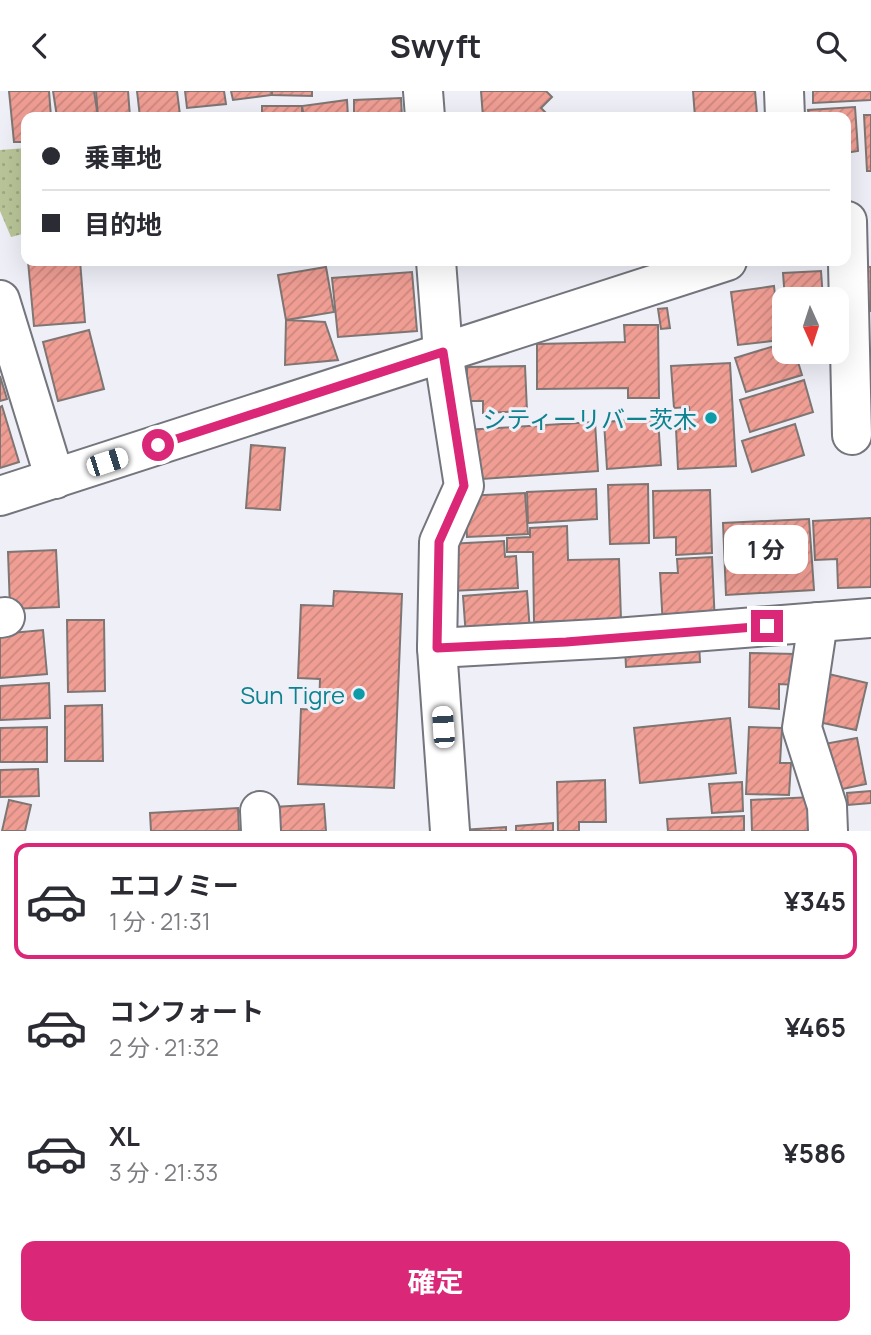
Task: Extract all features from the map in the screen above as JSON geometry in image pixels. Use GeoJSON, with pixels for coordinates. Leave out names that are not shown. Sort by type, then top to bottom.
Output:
{"type":"FeatureCollection","features":[{"type":"Feature","properties":{"kind":"street"},"geometry":{"type":"LineString","coordinates":[[423,91],[425,112]]}},
{"type":"Feature","properties":{"kind":"street"},"geometry":{"type":"LineString","coordinates":[[784,91],[785,112]]}},
{"type":"Feature","properties":{"kind":"street"},"geometry":{"type":"LineString","coordinates":[[852,435],[854,218]]}},
{"type":"Feature","properties":{"kind":"street"},"geometry":{"type":"LineString","coordinates":[[436,266],[443,352],[464,486],[439,542],[437,648],[450,831]]}},
{"type":"Feature","properties":{"kind":"street"},"geometry":{"type":"LineString","coordinates":[[0,496],[711,266]]}},
{"type":"Feature","properties":{"kind":"street"},"geometry":{"type":"LineString","coordinates":[[0,300],[55,479]]}},
{"type":"Feature","properties":{"kind":"street"},"geometry":{"type":"LineString","coordinates":[[437,648],[603,639],[871,618]]}},
{"type":"Feature","properties":{"kind":"street"},"geometry":{"type":"LineString","coordinates":[[818,622],[802,727],[827,806],[828,831]]}},
{"type":"Feature","properties":{"kind":"green space"},"geometry":{"type":"Polygon","coordinates":[[[21,148],[21,234],[11,237],[0,211],[0,150],[21,148]]]}},
{"type":"Feature","properties":{"kind":"building"},"geometry":{"type":"Polygon","coordinates":[[[9,91],[49,91],[51,112],[21,112],[21,142],[14,142],[9,91]]]}},
{"type":"Feature","properties":{"kind":"building"},"geometry":{"type":"Polygon","coordinates":[[[53,91],[94,91],[97,112],[56,112],[53,91]]]}},
{"type":"Feature","properties":{"kind":"building"},"geometry":{"type":"Polygon","coordinates":[[[96,91],[128,91],[130,112],[98,112],[96,91]]]}},
{"type":"Feature","properties":{"kind":"building"},"geometry":{"type":"Polygon","coordinates":[[[137,91],[177,91],[180,112],[139,112],[137,91]]]}},
{"type":"Feature","properties":{"kind":"building"},"geometry":{"type":"Polygon","coordinates":[[[185,91],[224,91],[226,104],[187,108],[185,91]]]}},
{"type":"Feature","properties":{"kind":"building"},"geometry":{"type":"Polygon","coordinates":[[[231,91],[271,91],[272,95],[233,100],[231,91]]]}},
{"type":"Feature","properties":{"kind":"building"},"geometry":{"type":"Polygon","coordinates":[[[272,91],[312,91],[312,96],[272,95],[272,91]]]}},
{"type":"Feature","properties":{"kind":"building"},"geometry":{"type":"Polygon","coordinates":[[[481,91],[546,91],[552,97],[541,108],[545,112],[483,112],[481,91]]]}},
{"type":"Feature","properties":{"kind":"building"},"geometry":{"type":"Polygon","coordinates":[[[693,91],[755,91],[757,112],[695,112],[693,91]]]}},
{"type":"Feature","properties":{"kind":"building"},"geometry":{"type":"Polygon","coordinates":[[[813,91],[871,91],[871,100],[813,103],[813,91]]]}},
{"type":"Feature","properties":{"kind":"building"},"geometry":{"type":"Polygon","coordinates":[[[401,98],[402,112],[354,112],[354,100],[401,98]]]}},
{"type":"Feature","properties":{"kind":"building"},"geometry":{"type":"Polygon","coordinates":[[[347,100],[348,112],[303,112],[302,106],[347,100]]]}},
{"type":"Feature","properties":{"kind":"building"},"geometry":{"type":"Polygon","coordinates":[[[262,106],[302,106],[302,112],[262,112],[262,106]]]}},
{"type":"Feature","properties":{"kind":"building"},"geometry":{"type":"Polygon","coordinates":[[[855,107],[858,151],[851,152],[851,112],[808,110],[855,107]]]}},
{"type":"Feature","properties":{"kind":"building"},"geometry":{"type":"Polygon","coordinates":[[[864,115],[871,115],[871,171],[867,171],[864,115]]]}},
{"type":"Feature","properties":{"kind":"building"},"geometry":{"type":"Polygon","coordinates":[[[28,266],[80,266],[85,322],[34,326],[28,266]]]}},
{"type":"Feature","properties":{"kind":"building"},"geometry":{"type":"Polygon","coordinates":[[[326,267],[334,312],[286,320],[278,275],[326,267]]]}},
{"type":"Feature","properties":{"kind":"building"},"geometry":{"type":"Polygon","coordinates":[[[864,267],[871,267],[871,311],[865,311],[864,267]]]}},
{"type":"Feature","properties":{"kind":"building"},"geometry":{"type":"Polygon","coordinates":[[[821,271],[822,287],[784,287],[783,273],[821,271]]]}},
{"type":"Feature","properties":{"kind":"building"},"geometry":{"type":"Polygon","coordinates":[[[412,272],[417,331],[338,337],[332,278],[412,272]]]}},
{"type":"Feature","properties":{"kind":"building"},"geometry":{"type":"Polygon","coordinates":[[[774,286],[772,341],[738,345],[731,292],[774,286]]]}},
{"type":"Feature","properties":{"kind":"building"},"geometry":{"type":"Polygon","coordinates":[[[667,308],[670,328],[661,329],[658,309],[667,308]]]}},
{"type":"Feature","properties":{"kind":"building"},"geometry":{"type":"Polygon","coordinates":[[[286,320],[325,322],[338,360],[285,365],[286,320]]]}},
{"type":"Feature","properties":{"kind":"building"},"geometry":{"type":"Polygon","coordinates":[[[624,325],[658,325],[659,398],[628,398],[628,388],[537,389],[537,344],[625,342],[624,325]]]}},
{"type":"Feature","properties":{"kind":"building"},"geometry":{"type":"Polygon","coordinates":[[[89,330],[104,389],[58,401],[43,342],[89,330]]]}},
{"type":"Feature","properties":{"kind":"building"},"geometry":{"type":"Polygon","coordinates":[[[772,347],[772,364],[799,364],[802,375],[746,392],[735,358],[772,347]]]}},
{"type":"Feature","properties":{"kind":"building","name":"シティーリバー茨木"},"geometry":{"type":"Polygon","coordinates":[[[730,363],[736,466],[678,469],[676,429],[690,428],[689,407],[674,408],[671,366],[730,363]]]}},
{"type":"Feature","properties":{"kind":"building"},"geometry":{"type":"Polygon","coordinates":[[[525,366],[527,411],[483,413],[483,401],[467,401],[467,367],[525,366]]]}},
{"type":"Feature","properties":{"kind":"building"},"geometry":{"type":"Polygon","coordinates":[[[0,376],[7,399],[0,401],[0,376]]]}},
{"type":"Feature","properties":{"kind":"building"},"geometry":{"type":"Polygon","coordinates":[[[804,380],[813,412],[750,432],[740,400],[804,380]]]}},
{"type":"Feature","properties":{"kind":"building"},"geometry":{"type":"Polygon","coordinates":[[[2,406],[19,462],[0,468],[0,407],[2,406]]]}},
{"type":"Feature","properties":{"kind":"building"},"geometry":{"type":"Polygon","coordinates":[[[658,418],[661,465],[607,469],[604,422],[658,418]]]}},
{"type":"Feature","properties":{"kind":"building"},"geometry":{"type":"Polygon","coordinates":[[[595,422],[598,471],[468,480],[465,430],[595,422]]]}},
{"type":"Feature","properties":{"kind":"building"},"geometry":{"type":"Polygon","coordinates":[[[795,424],[804,455],[752,472],[742,441],[795,424]]]}},
{"type":"Feature","properties":{"kind":"building"},"geometry":{"type":"Polygon","coordinates":[[[251,445],[285,448],[280,510],[246,508],[251,445]]]}},
{"type":"Feature","properties":{"kind":"building"},"geometry":{"type":"Polygon","coordinates":[[[648,484],[649,543],[610,544],[608,485],[648,484]]]}},
{"type":"Feature","properties":{"kind":"building"},"geometry":{"type":"Polygon","coordinates":[[[596,489],[597,519],[528,523],[527,492],[596,489]]]}},
{"type":"Feature","properties":{"kind":"building"},"geometry":{"type":"Polygon","coordinates":[[[710,490],[712,553],[676,555],[676,537],[654,538],[653,491],[710,490]]]}},
{"type":"Feature","properties":{"kind":"building"},"geometry":{"type":"Polygon","coordinates":[[[525,493],[528,534],[467,537],[465,496],[525,493]]]}},
{"type":"Feature","properties":{"kind":"building"},"geometry":{"type":"Polygon","coordinates":[[[871,518],[871,587],[838,588],[837,559],[815,560],[813,521],[871,518]]]}},
{"type":"Feature","properties":{"kind":"building"},"geometry":{"type":"Polygon","coordinates":[[[809,519],[814,590],[726,595],[723,523],[809,519]]]}},
{"type":"Feature","properties":{"kind":"building"},"geometry":{"type":"Polygon","coordinates":[[[567,526],[568,560],[619,559],[621,620],[534,622],[533,552],[507,552],[507,538],[530,537],[530,528],[567,526]]]}},
{"type":"Feature","properties":{"kind":"building"},"geometry":{"type":"Polygon","coordinates":[[[504,541],[505,557],[516,556],[518,588],[450,591],[448,544],[504,541]]]}},
{"type":"Feature","properties":{"kind":"building"},"geometry":{"type":"Polygon","coordinates":[[[56,550],[59,607],[10,609],[8,552],[56,550]]]}},
{"type":"Feature","properties":{"kind":"building"},"geometry":{"type":"Polygon","coordinates":[[[712,557],[715,625],[663,627],[660,573],[678,573],[677,559],[712,557]]]}},
{"type":"Feature","properties":{"kind":"building","name":"Sun Tigre"},"geometry":{"type":"Polygon","coordinates":[[[334,591],[402,594],[394,788],[298,784],[301,709],[319,710],[320,679],[298,678],[301,605],[333,606],[334,591]]]}},
{"type":"Feature","properties":{"kind":"building"},"geometry":{"type":"Polygon","coordinates":[[[527,591],[530,632],[466,637],[463,596],[527,591]]]}},
{"type":"Feature","properties":{"kind":"building"},"geometry":{"type":"Polygon","coordinates":[[[67,620],[104,620],[105,691],[68,692],[67,620]]]}},
{"type":"Feature","properties":{"kind":"building"},"geometry":{"type":"Polygon","coordinates":[[[43,630],[47,674],[0,678],[0,634],[43,630]]]}},
{"type":"Feature","properties":{"kind":"building"},"geometry":{"type":"Polygon","coordinates":[[[699,642],[700,662],[626,667],[625,647],[699,642]]]}},
{"type":"Feature","properties":{"kind":"building"},"geometry":{"type":"Polygon","coordinates":[[[750,653],[796,654],[796,685],[779,684],[779,709],[749,707],[750,653]]]}},
{"type":"Feature","properties":{"kind":"building"},"geometry":{"type":"Polygon","coordinates":[[[820,672],[867,683],[856,730],[809,720],[820,672]]]}},
{"type":"Feature","properties":{"kind":"building"},"geometry":{"type":"Polygon","coordinates":[[[49,683],[50,718],[0,720],[0,686],[49,683]]]}},
{"type":"Feature","properties":{"kind":"building"},"geometry":{"type":"Polygon","coordinates":[[[102,705],[103,761],[65,761],[65,706],[102,705]]]}},
{"type":"Feature","properties":{"kind":"building"},"geometry":{"type":"Polygon","coordinates":[[[730,718],[736,773],[640,783],[634,728],[730,718]]]}},
{"type":"Feature","properties":{"kind":"building"},"geometry":{"type":"Polygon","coordinates":[[[47,727],[47,762],[0,762],[0,728],[47,727]]]}},
{"type":"Feature","properties":{"kind":"building"},"geometry":{"type":"Polygon","coordinates":[[[749,727],[782,728],[780,763],[791,763],[789,795],[746,794],[749,727]]]}},
{"type":"Feature","properties":{"kind":"building"},"geometry":{"type":"Polygon","coordinates":[[[857,738],[866,784],[828,792],[819,745],[857,738]]]}},
{"type":"Feature","properties":{"kind":"building"},"geometry":{"type":"Polygon","coordinates":[[[38,769],[39,796],[0,797],[0,770],[38,769]]]}},
{"type":"Feature","properties":{"kind":"building"},"geometry":{"type":"Polygon","coordinates":[[[605,780],[606,822],[579,822],[579,831],[558,831],[557,782],[605,780]]]}},
{"type":"Feature","properties":{"kind":"building"},"geometry":{"type":"Polygon","coordinates":[[[742,782],[743,811],[712,813],[709,784],[742,782]]]}},
{"type":"Feature","properties":{"kind":"building"},"geometry":{"type":"Polygon","coordinates":[[[871,791],[871,803],[848,805],[847,793],[871,791]]]}},
{"type":"Feature","properties":{"kind":"building"},"geometry":{"type":"Polygon","coordinates":[[[812,797],[814,831],[752,831],[751,800],[812,797]]]}},
{"type":"Feature","properties":{"kind":"building"},"geometry":{"type":"Polygon","coordinates":[[[9,800],[31,805],[25,831],[2,831],[9,800]]]}},
{"type":"Feature","properties":{"kind":"building"},"geometry":{"type":"Polygon","coordinates":[[[324,804],[326,831],[275,831],[274,807],[324,804]]]}},
{"type":"Feature","properties":{"kind":"building"},"geometry":{"type":"Polygon","coordinates":[[[238,808],[239,831],[151,831],[150,813],[238,808]]]}},
{"type":"Feature","properties":{"kind":"building"},"geometry":{"type":"Polygon","coordinates":[[[744,816],[744,831],[668,831],[667,819],[744,816]]]}},
{"type":"Feature","properties":{"kind":"building"},"geometry":{"type":"Polygon","coordinates":[[[553,823],[553,831],[516,831],[516,826],[553,823]]]}},
{"type":"Feature","properties":{"kind":"building"},"geometry":{"type":"Polygon","coordinates":[[[506,827],[506,831],[462,831],[462,830],[506,827]]]}},
{"type":"Feature","properties":{"kind":"place","name":"シティーリバー茨木"},"geometry":{"type":"Point","coordinates":[711,418]}},
{"type":"Feature","properties":{"kind":"place","name":"Sun Tigre"},"geometry":{"type":"Point","coordinates":[359,694]}},
{"type":"Feature","properties":{"kind":"route"},"geometry":{"type":"LineString","coordinates":[[158,445],[443,352],[464,486],[439,542],[437,648],[566,642],[767,626]]}}]}
